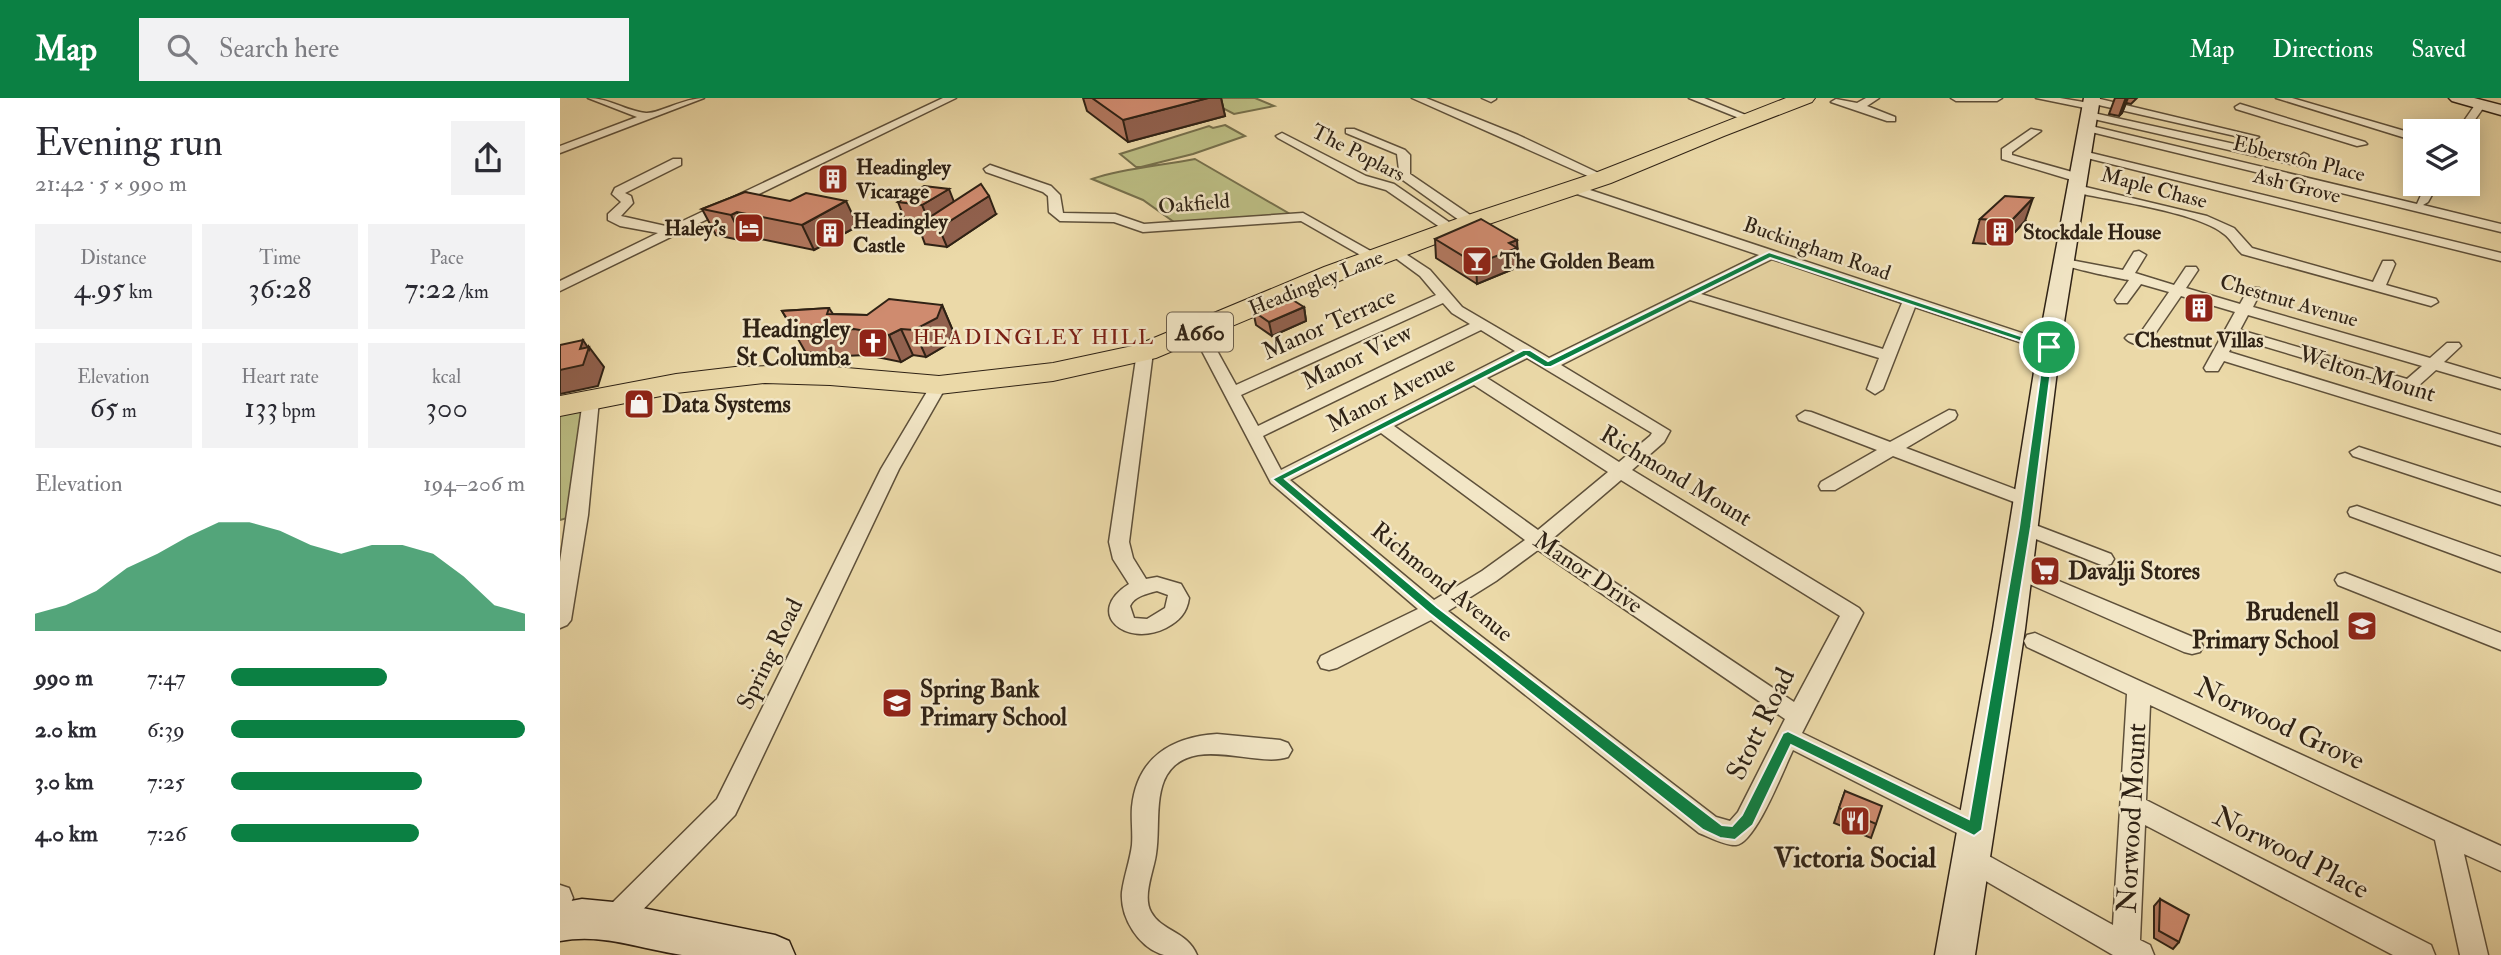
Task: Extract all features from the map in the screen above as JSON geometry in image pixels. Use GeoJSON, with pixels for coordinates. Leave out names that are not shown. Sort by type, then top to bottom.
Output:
{"type":"FeatureCollection","features":[{"type":"Feature","properties":{"kind":"highway","name":"Headingley Lane"},"geometry":{"type":"LineString","coordinates":[[560,406],[590,413],[666,386],[761,375],[794,374],[939,385],[1053,372],[1145,352],[1200,332],[1294,289],[1462,225],[1603,178],[1748,118],[1805,98]]}},
{"type":"Feature","properties":{"kind":"street"},"geometry":{"type":"LineString","coordinates":[[593,98],[648,117]]}},
{"type":"Feature","properties":{"kind":"street"},"geometry":{"type":"LineString","coordinates":[[560,149],[699,98]]}},
{"type":"Feature","properties":{"kind":"street"},"geometry":{"type":"LineString","coordinates":[[560,287],[671,231],[951,98]]}},
{"type":"Feature","properties":{"kind":"street"},"geometry":{"type":"LineString","coordinates":[[1417,98],[1514,137],[1603,178]]}},
{"type":"Feature","properties":{"kind":"street"},"geometry":{"type":"LineString","coordinates":[[1693,98],[1748,118]]}},
{"type":"Feature","properties":{"kind":"street"},"geometry":{"type":"LineString","coordinates":[[1858,107],[1874,98]]}},
{"type":"Feature","properties":{"kind":"street"},"geometry":{"type":"LineString","coordinates":[[1956,98],[1997,98]]}},
{"type":"Feature","properties":{"kind":"street"},"geometry":{"type":"LineString","coordinates":[[2041,98],[2299,162],[2304,162],[2304,157]]}},
{"type":"Feature","properties":{"kind":"street"},"geometry":{"type":"LineString","coordinates":[[2281,98],[2403,134]]}},
{"type":"Feature","properties":{"kind":"street"},"geometry":{"type":"LineString","coordinates":[[2457,98],[2501,110]]}},
{"type":"Feature","properties":{"kind":"street"},"geometry":{"type":"LineString","coordinates":[[1433,105],[1455,99]]}},
{"type":"Feature","properties":{"kind":"street"},"geometry":{"type":"LineString","coordinates":[[1836,102],[1891,119]]}},
{"type":"Feature","properties":{"kind":"street"},"geometry":{"type":"LineString","coordinates":[[2090,109],[2253,137],[2238,102]]}},
{"type":"Feature","properties":{"kind":"street"},"geometry":{"type":"LineString","coordinates":[[2238,102],[2361,144]]}},
{"type":"Feature","properties":{"kind":"street"},"geometry":{"type":"LineString","coordinates":[[2470,119],[2481,104]]}},
{"type":"Feature","properties":{"kind":"street"},"geometry":{"type":"LineString","coordinates":[[1955,955],[2027,514],[2049,347],[2090,109]]}},
{"type":"Feature","properties":{"kind":"street","name":"Ebberston Place"},"geometry":{"type":"LineString","coordinates":[[2090,109],[2501,228]]}},
{"type":"Feature","properties":{"kind":"street"},"geometry":{"type":"LineString","coordinates":[[1350,131],[1401,152],[1404,155],[1404,175],[1462,225]]}},
{"type":"Feature","properties":{"kind":"street","name":"Maple Chase"},"geometry":{"type":"LineString","coordinates":[[2035,131],[2007,151],[2006,157],[2078,183],[2220,227],[2229,231],[2238,245],[2247,251],[2378,287]]}},
{"type":"Feature","properties":{"kind":"street","name":"The Poplars"},"geometry":{"type":"LineString","coordinates":[[1282,136],[1362,179],[1390,187],[1462,225]]}},
{"type":"Feature","properties":{"kind":"street","name":"Ash Grove"},"geometry":{"type":"LineString","coordinates":[[2083,154],[2501,257]]}},
{"type":"Feature","properties":{"kind":"street"},"geometry":{"type":"LineString","coordinates":[[671,231],[625,223],[613,217],[627,203],[627,199],[618,194],[619,191],[677,162]]}},
{"type":"Feature","properties":{"kind":"street","name":"Oakfield"},"geometry":{"type":"LineString","coordinates":[[990,169],[1046,189],[1054,195],[1055,212],[1060,217],[1115,218],[1143,228],[1303,217],[1385,254]]}},
{"type":"Feature","properties":{"kind":"street","name":"Buckingham Road"},"geometry":{"type":"LineString","coordinates":[[1572,188],[2049,347]]}},
{"type":"Feature","properties":{"kind":"street"},"geometry":{"type":"LineString","coordinates":[[2422,202],[2425,196]]}},
{"type":"Feature","properties":{"kind":"street"},"geometry":{"type":"LineString","coordinates":[[1329,662],[1433,610],[1489,577],[1620,471],[1658,438],[1661,431],[1458,310],[1425,272],[1385,254]]}},
{"type":"Feature","properties":{"kind":"street"},"geometry":{"type":"LineString","coordinates":[[1548,365],[1769,255]]}},
{"type":"Feature","properties":{"kind":"street"},"geometry":{"type":"LineString","coordinates":[[2122,300],[2139,255]]}},
{"type":"Feature","properties":{"kind":"street","name":"Chestnut Avenue"},"geometry":{"type":"LineString","coordinates":[[2065,263],[2132,277],[2501,384]]}},
{"type":"Feature","properties":{"kind":"street"},"geometry":{"type":"LineString","coordinates":[[2388,264],[2378,287],[2431,302]]}},
{"type":"Feature","properties":{"kind":"street"},"geometry":{"type":"LineString","coordinates":[[2133,338],[2143,341],[2191,270]]}},
{"type":"Feature","properties":{"kind":"street"},"geometry":{"type":"LineString","coordinates":[[2254,291],[2231,332],[2410,385],[2453,346]]}},
{"type":"Feature","properties":{"kind":"street"},"geometry":{"type":"LineString","coordinates":[[1690,296],[1888,356]]}},
{"type":"Feature","properties":{"kind":"street","name":"Manor Terrace"},"geometry":{"type":"LineString","coordinates":[[1233,393],[1444,297]]}},
{"type":"Feature","properties":{"kind":"street"},"geometry":{"type":"LineString","coordinates":[[1875,389],[1910,302]]}},
{"type":"Feature","properties":{"kind":"street","name":"Manor View"},"geometry":{"type":"LineString","coordinates":[[1254,434],[1482,324]]}},
{"type":"Feature","properties":{"kind":"street","name":"Richmond Avenue"},"geometry":{"type":"LineString","coordinates":[[1200,332],[1277,479],[1433,610],[1708,825]]}},
{"type":"Feature","properties":{"kind":"street","name":"Welton Mount"},"geometry":{"type":"LineString","coordinates":[[2231,332],[2216,361],[2501,441]]}},
{"type":"Feature","properties":{"kind":"street"},"geometry":{"type":"LineString","coordinates":[[1141,587],[1123,559],[1119,542],[1145,352]]}},
{"type":"Feature","properties":{"kind":"street","name":"Manor Avenue"},"geometry":{"type":"LineString","coordinates":[[1277,479],[1527,352]]}},
{"type":"Feature","properties":{"kind":"street","name":"Richmond Mount"},"geometry":{"type":"LineString","coordinates":[[1475,378],[1620,471],[1852,613]]}},
{"type":"Feature","properties":{"kind":"street","name":"Spring Road"},"geometry":{"type":"LineString","coordinates":[[613,921],[726,807],[790,671],[907,440],[939,385]]}},
{"type":"Feature","properties":{"kind":"street"},"geometry":{"type":"LineString","coordinates":[[560,620],[578,515],[590,413]]}},
{"type":"Feature","properties":{"kind":"street"},"geometry":{"type":"LineString","coordinates":[[1828,486],[1949,415]]}},
{"type":"Feature","properties":{"kind":"street"},"geometry":{"type":"LineString","coordinates":[[1805,416],[1891,449],[2027,514],[2104,559]]}},
{"type":"Feature","properties":{"kind":"street","name":"Manor Drive"},"geometry":{"type":"LineString","coordinates":[[1382,425],[1793,726],[1972,844],[2117,948]]}},
{"type":"Feature","properties":{"kind":"street"},"geometry":{"type":"LineString","coordinates":[[2359,452],[2501,499]]}},
{"type":"Feature","properties":{"kind":"street"},"geometry":{"type":"LineString","coordinates":[[2357,512],[2501,565]]}},
{"type":"Feature","properties":{"kind":"street"},"geometry":{"type":"LineString","coordinates":[[2018,571],[2192,646]]}},
{"type":"Feature","properties":{"kind":"street"},"geometry":{"type":"LineString","coordinates":[[2345,580],[2501,642]]}},
{"type":"Feature","properties":{"kind":"street","name":"Stott Road"},"geometry":{"type":"LineString","coordinates":[[1708,825],[1735,834],[1747,820],[1852,613]]}},
{"type":"Feature","properties":{"kind":"street","name":"Norwood Grove"},"geometry":{"type":"LineString","coordinates":[[2035,641],[2501,859]]}},
{"type":"Feature","properties":{"kind":"street","name":"Norwood Mount"},"geometry":{"type":"LineString","coordinates":[[2117,948],[2133,806],[2139,690]]}},
{"type":"Feature","properties":{"kind":"street"},"geometry":{"type":"LineString","coordinates":[[1183,955],[1139,918],[1136,903],[1146,831],[1145,802],[1158,769],[1183,748],[1196,744],[1221,743],[1280,750]]}},
{"type":"Feature","properties":{"kind":"street","name":"Norwood Place"},"geometry":{"type":"LineString","coordinates":[[2133,806],[2421,955]]}},
{"type":"Feature","properties":{"kind":"street"},"geometry":{"type":"LineString","coordinates":[[2446,834],[2474,955]]}},
{"type":"Feature","properties":{"kind":"street"},"geometry":{"type":"LineString","coordinates":[[560,922],[582,918],[613,921],[775,955]]}},
{"type":"Feature","properties":{"kind":"green space"},"geometry":{"type":"Polygon","coordinates":[[[1213,98],[1255,98],[1274,106],[1234,114],[1209,101],[1213,98]]]}},
{"type":"Feature","properties":{"kind":"green space"},"geometry":{"type":"Polygon","coordinates":[[[1225,125],[1245,136],[1193,154],[1141,167],[1136,167],[1120,154],[1209,126],[1213,128],[1225,125]]]}},
{"type":"Feature","properties":{"kind":"green space"},"geometry":{"type":"Polygon","coordinates":[[[1195,159],[1290,214],[1174,222],[1143,200],[1092,179],[1195,159]]]}},
{"type":"Feature","properties":{"kind":"green space"},"geometry":{"type":"Polygon","coordinates":[[[590,408],[578,515],[560,520],[560,414],[590,408]]]}},
{"type":"Feature","properties":{"kind":"building"},"geometry":{"type":"Polygon","coordinates":[[[1092,98],[1208,98],[1123,120],[1092,98]]]}},
{"type":"Feature","properties":{"kind":"building"},"geometry":{"type":"Polygon","coordinates":[[[981,184],[989,196],[939,228],[918,225],[981,184]]]}},
{"type":"Feature","properties":{"kind":"building"},"geometry":{"type":"Polygon","coordinates":[[[924,186],[949,189],[922,205],[898,202],[924,186]]]}},
{"type":"Feature","properties":{"kind":"building"},"geometry":{"type":"Polygon","coordinates":[[[745,192],[790,201],[806,193],[846,201],[802,225],[737,212],[731,215],[702,209],[745,192]]]}},
{"type":"Feature","properties":{"kind":"building"},"geometry":{"type":"Polygon","coordinates":[[[2005,196],[2033,198],[2011,221],[1980,219],[2005,196]]]}},
{"type":"Feature","properties":{"kind":"building"},"geometry":{"type":"Polygon","coordinates":[[[1481,219],[1517,240],[1509,243],[1517,248],[1476,264],[1435,239],[1481,219]]]}},
{"type":"Feature","properties":{"kind":"building"},"geometry":{"type":"Polygon","coordinates":[[[1288,297],[1304,307],[1269,322],[1253,311],[1288,297]]]}},
{"type":"Feature","properties":{"kind":"building"},"geometry":{"type":"Polygon","coordinates":[[[889,299],[942,305],[937,318],[914,330],[901,329],[889,335],[854,329],[807,331],[810,325],[792,327],[782,311],[829,308],[827,314],[867,315],[889,299]]]}},
{"type":"Feature","properties":{"kind":"building"},"geometry":{"type":"Polygon","coordinates":[[[583,340],[580,349],[589,347],[583,365],[560,370],[560,345],[583,340]]]}},
{"type":"Feature","properties":{"kind":"building"},"geometry":{"type":"Polygon","coordinates":[[[1845,791],[1882,806],[1876,824],[1839,808],[1845,791]]]}},
{"type":"Feature","properties":{"kind":"building"},"geometry":{"type":"Polygon","coordinates":[[[2160,899],[2189,915],[2179,942],[2159,931],[2160,899]]]}},
{"type":"Feature","properties":{"kind":"place","name":"Headingley Vicarage"},"geometry":{"type":"Point","coordinates":[833,179]}},
{"type":"Feature","properties":{"kind":"place","name":"Haley's"},"geometry":{"type":"Point","coordinates":[749,228]}},
{"type":"Feature","properties":{"kind":"place","name":"Stockdale House"},"geometry":{"type":"Point","coordinates":[2000,232]}},
{"type":"Feature","properties":{"kind":"place","name":"Headingley Castle"},"geometry":{"type":"Point","coordinates":[830,233]}},
{"type":"Feature","properties":{"kind":"place","name":"The Golden Beam"},"geometry":{"type":"Point","coordinates":[1477,261]}},
{"type":"Feature","properties":{"kind":"place","name":"Chestnut Villas"},"geometry":{"type":"Point","coordinates":[2199,308]}},
{"type":"Feature","properties":{"kind":"place","name":"Headingley St Columba"},"geometry":{"type":"Point","coordinates":[873,343]}},
{"type":"Feature","properties":{"kind":"place","name":"Data Systems"},"geometry":{"type":"Point","coordinates":[639,404]}},
{"type":"Feature","properties":{"kind":"place","name":"Davalji Stores"},"geometry":{"type":"Point","coordinates":[2045,571]}},
{"type":"Feature","properties":{"kind":"place","name":"Brudenell Primary School"},"geometry":{"type":"Point","coordinates":[2362,626]}},
{"type":"Feature","properties":{"kind":"place","name":"Spring Bank Primary School"},"geometry":{"type":"Point","coordinates":[897,703]}},
{"type":"Feature","properties":{"kind":"place","name":"Victoria Social"},"geometry":{"type":"Point","coordinates":[1855,821]}},
{"type":"Feature","properties":{"kind":"district","name":"HEADINGLEY HILL"},"geometry":{"type":"Point","coordinates":[1034,337]}},
{"type":"Feature","properties":{"kind":"route"},"geometry":{"type":"LineString","coordinates":[[1769,255],[2049,347],[2025,527],[1974,830],[1788,737],[1747,820],[1735,834],[1708,825],[1433,610],[1277,479],[1527,352],[1548,365],[1769,255]]}}]}
